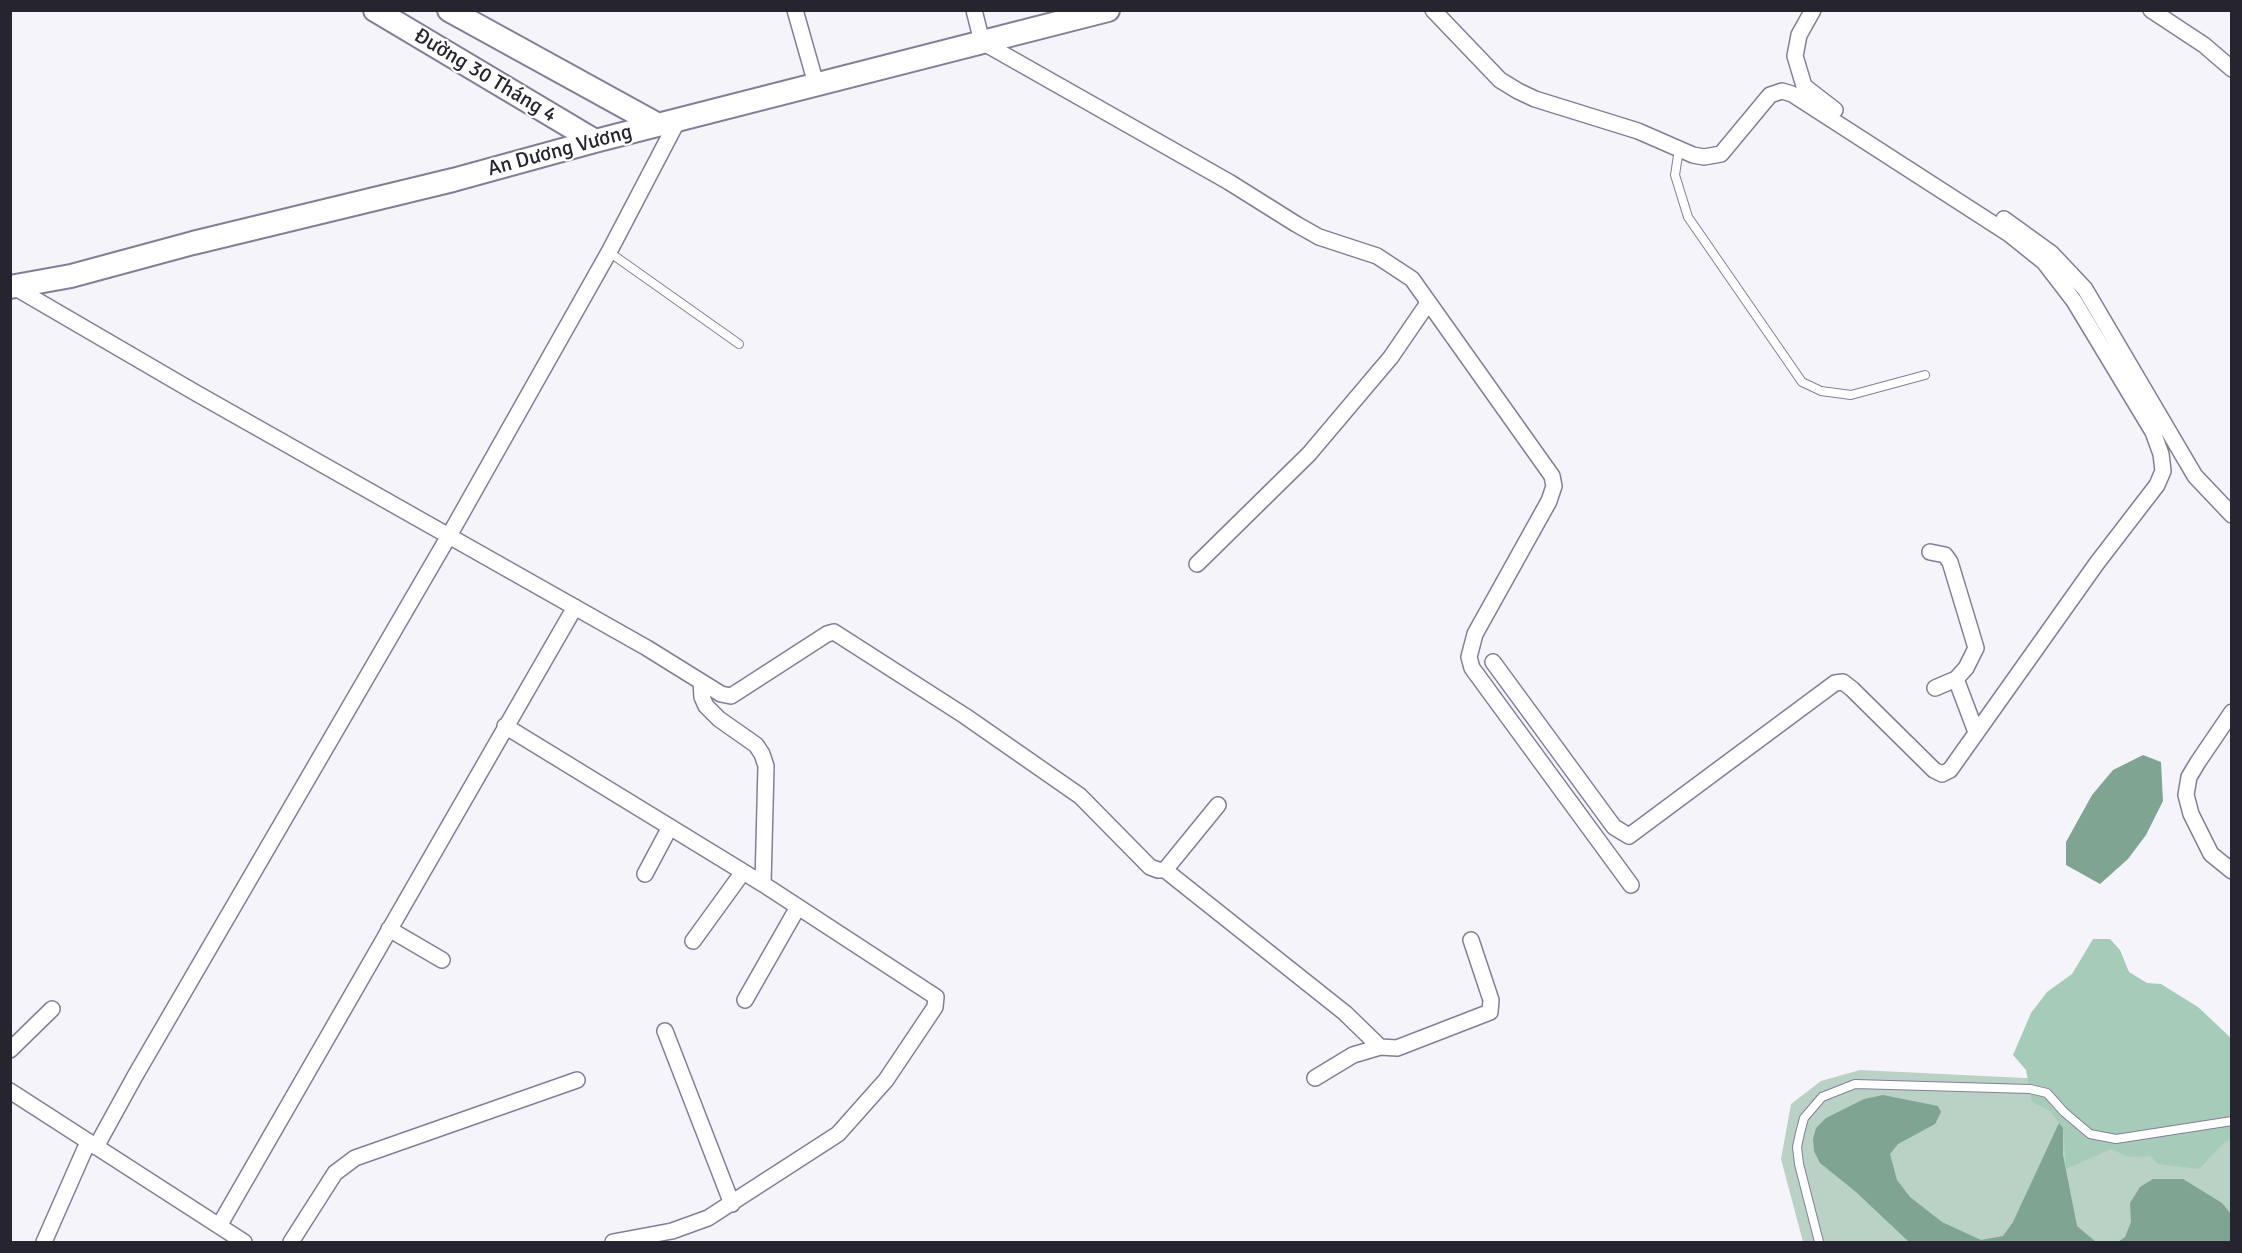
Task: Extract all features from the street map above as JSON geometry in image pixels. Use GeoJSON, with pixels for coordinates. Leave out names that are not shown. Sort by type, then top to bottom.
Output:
{"type":"FeatureCollection","features":[{"type":"Feature","properties":{"kind":"street","name":"Đường 30 Tháng 4"},"geometry":{"type":"LineString","coordinates":[[375,10],[595,141]]}},
{"type":"Feature","properties":{"kind":"street","name":"Đường 30 Tháng 4"},"geometry":{"type":"LineString","coordinates":[[449,10],[668,123]]}},
{"type":"Feature","properties":{"kind":"street"},"geometry":{"type":"LineString","coordinates":[[795,10],[816,84]]}},
{"type":"Feature","properties":{"kind":"street"},"geometry":{"type":"LineString","coordinates":[[974,10],[982,42],[1229,182],[1319,237],[1377,256],[1412,279],[1546,467],[1554,486],[1549,501],[1475,634],[1469,657],[1472,668],[1631,885]]}},
{"type":"Feature","properties":{"kind":"street","name":"An Dương Vương"},"geometry":{"type":"LineString","coordinates":[[12,287],[71,276],[194,243],[453,180],[595,141],[1108,10]]}},
{"type":"Feature","properties":{"kind":"street"},"geometry":{"type":"LineString","coordinates":[[1433,10],[1500,80],[1518,91],[1535,99],[1638,131],[1704,157],[1721,154],[1731,145],[1770,94],[1782,91],[1792,94],[2009,234],[2044,262],[2074,301],[2153,432],[2161,454],[2163,471],[2157,485],[2097,563],[1950,770],[1942,774],[1934,770],[1852,689],[1843,682],[1835,683],[1629,836],[1614,827],[1493,662]]}},
{"type":"Feature","properties":{"kind":"street"},"geometry":{"type":"LineString","coordinates":[[1813,10],[1799,35],[1795,56],[1804,86],[1822,102],[2024,232],[2051,253],[2085,289],[2195,476],[2232,515]]}},
{"type":"Feature","properties":{"kind":"street"},"geometry":{"type":"LineString","coordinates":[[2151,10],[2204,45],[2232,69]]}},
{"type":"Feature","properties":{"kind":"street"},"geometry":{"type":"LineString","coordinates":[[44,1242],[92,1145],[141,1066],[450,534],[609,252],[668,123]]}},
{"type":"Feature","properties":{"kind":"street"},"geometry":{"type":"LineString","coordinates":[[12,287],[196,393],[450,534],[721,694],[731,696],[827,634],[834,632],[965,716],[1080,796],[1150,867],[1165,870],[1344,1014],[1380,1047]]}},
{"type":"Feature","properties":{"kind":"street"},"geometry":{"type":"LineString","coordinates":[[1197,564],[1309,454],[1384,366],[1428,303]]}},
{"type":"Feature","properties":{"kind":"street"},"geometry":{"type":"LineString","coordinates":[[1930,552],[1945,555],[1950,562],[1976,648],[1966,669],[1956,679],[1935,688]]}},
{"type":"Feature","properties":{"kind":"street"},"geometry":{"type":"LineString","coordinates":[[219,1226],[574,607]]}},
{"type":"Feature","properties":{"kind":"street"},"geometry":{"type":"LineString","coordinates":[[1956,679],[1976,732]]}},
{"type":"Feature","properties":{"kind":"street"},"geometry":{"type":"LineString","coordinates":[[700,682],[706,706],[719,719],[756,745],[766,766],[763,884]]}},
{"type":"Feature","properties":{"kind":"street"},"geometry":{"type":"LineString","coordinates":[[2232,712],[2189,777],[2186,795],[2191,814],[2211,854],[2232,871]]}},
{"type":"Feature","properties":{"kind":"street"},"geometry":{"type":"LineString","coordinates":[[505,726],[763,884],[933,992],[937,1002],[886,1080],[838,1134],[708,1218],[672,1231],[613,1242]]}},
{"type":"Feature","properties":{"kind":"street"},"geometry":{"type":"LineString","coordinates":[[1165,870],[1218,805]]}},
{"type":"Feature","properties":{"kind":"street"},"geometry":{"type":"LineString","coordinates":[[645,874],[670,827]]}},
{"type":"Feature","properties":{"kind":"street"},"geometry":{"type":"LineString","coordinates":[[693,941],[742,872]]}},
{"type":"Feature","properties":{"kind":"street"},"geometry":{"type":"LineString","coordinates":[[745,1000],[798,907]]}},
{"type":"Feature","properties":{"kind":"street"},"geometry":{"type":"LineString","coordinates":[[389,929],[442,960]]}},
{"type":"Feature","properties":{"kind":"street"},"geometry":{"type":"LineString","coordinates":[[1315,1078],[1353,1055],[1380,1047],[1397,1048],[1490,1012],[1491,1000],[1471,940]]}},
{"type":"Feature","properties":{"kind":"street"},"geometry":{"type":"LineString","coordinates":[[10,1050],[52,1009]]}},
{"type":"Feature","properties":{"kind":"street"},"geometry":{"type":"LineString","coordinates":[[665,1031],[732,1204]]}},
{"type":"Feature","properties":{"kind":"street"},"geometry":{"type":"LineString","coordinates":[[291,1242],[335,1173],[355,1158],[577,1080]]}},
{"type":"Feature","properties":{"kind":"street"},"geometry":{"type":"LineString","coordinates":[[10,1091],[244,1242]]}},
{"type":"Feature","properties":{"kind":"lane"},"geometry":{"type":"LineString","coordinates":[[1679,149],[1675,175],[1688,217],[1802,382],[1821,391],[1851,395],[1925,375]]}},
{"type":"Feature","properties":{"kind":"lane"},"geometry":{"type":"LineString","coordinates":[[609,252],[739,344]]}},
{"type":"Feature","properties":{"kind":"lane"},"geometry":{"type":"LineString","coordinates":[[1819,1242],[1799,1164],[1797,1147],[1800,1133],[1804,1118],[1812,1105],[1822,1097],[1855,1084],[2030,1089],[2047,1093],[2064,1112],[2090,1134],[2116,1139],[2232,1121]]}},
{"type":"Feature","properties":{"kind":"shaded area"},"geometry":{"type":"Polygon","coordinates":[[[2143,755],[2161,762],[2163,801],[2146,835],[2128,859],[2100,884],[2066,865],[2066,842],[2092,795],[2113,770],[2143,755]]]}},
{"type":"Feature","properties":{"kind":"shaded area"},"geometry":{"type":"Polygon","coordinates":[[[2093,939],[2110,939],[2120,950],[2129,972],[2147,983],[2161,984],[2198,1007],[2231,1038],[2231,1140],[2225,1142],[2199,1169],[2158,1164],[2150,1156],[2128,1157],[2111,1149],[2066,1169],[2063,1128],[2050,1111],[2032,1102],[2026,1070],[2013,1055],[2031,1013],[2047,992],[2072,974],[2093,939]]]}},
{"type":"Feature","properties":{"kind":"shaded area"},"geometry":{"type":"Polygon","coordinates":[[[1860,1070],[2231,1088],[2231,1242],[1803,1242],[1781,1159],[1791,1104],[1821,1081],[1860,1070]]]}},
{"type":"Feature","properties":{"kind":"shaded area"},"geometry":{"type":"Polygon","coordinates":[[[1883,1095],[1938,1106],[1941,1112],[1935,1124],[1898,1144],[1890,1154],[1897,1180],[1910,1197],[1942,1222],[1981,1240],[2003,1236],[2013,1222],[2059,1123],[2063,1128],[2063,1155],[2077,1226],[2096,1242],[1909,1242],[1856,1192],[1820,1163],[1814,1151],[1813,1139],[1816,1128],[1826,1118],[1864,1099],[1883,1095]]]}},
{"type":"Feature","properties":{"kind":"shaded area"},"geometry":{"type":"Polygon","coordinates":[[[2153,1179],[2183,1179],[2222,1203],[2231,1214],[2231,1242],[2118,1242],[2125,1237],[2131,1222],[2130,1203],[2140,1187],[2153,1179]]]}}]}
